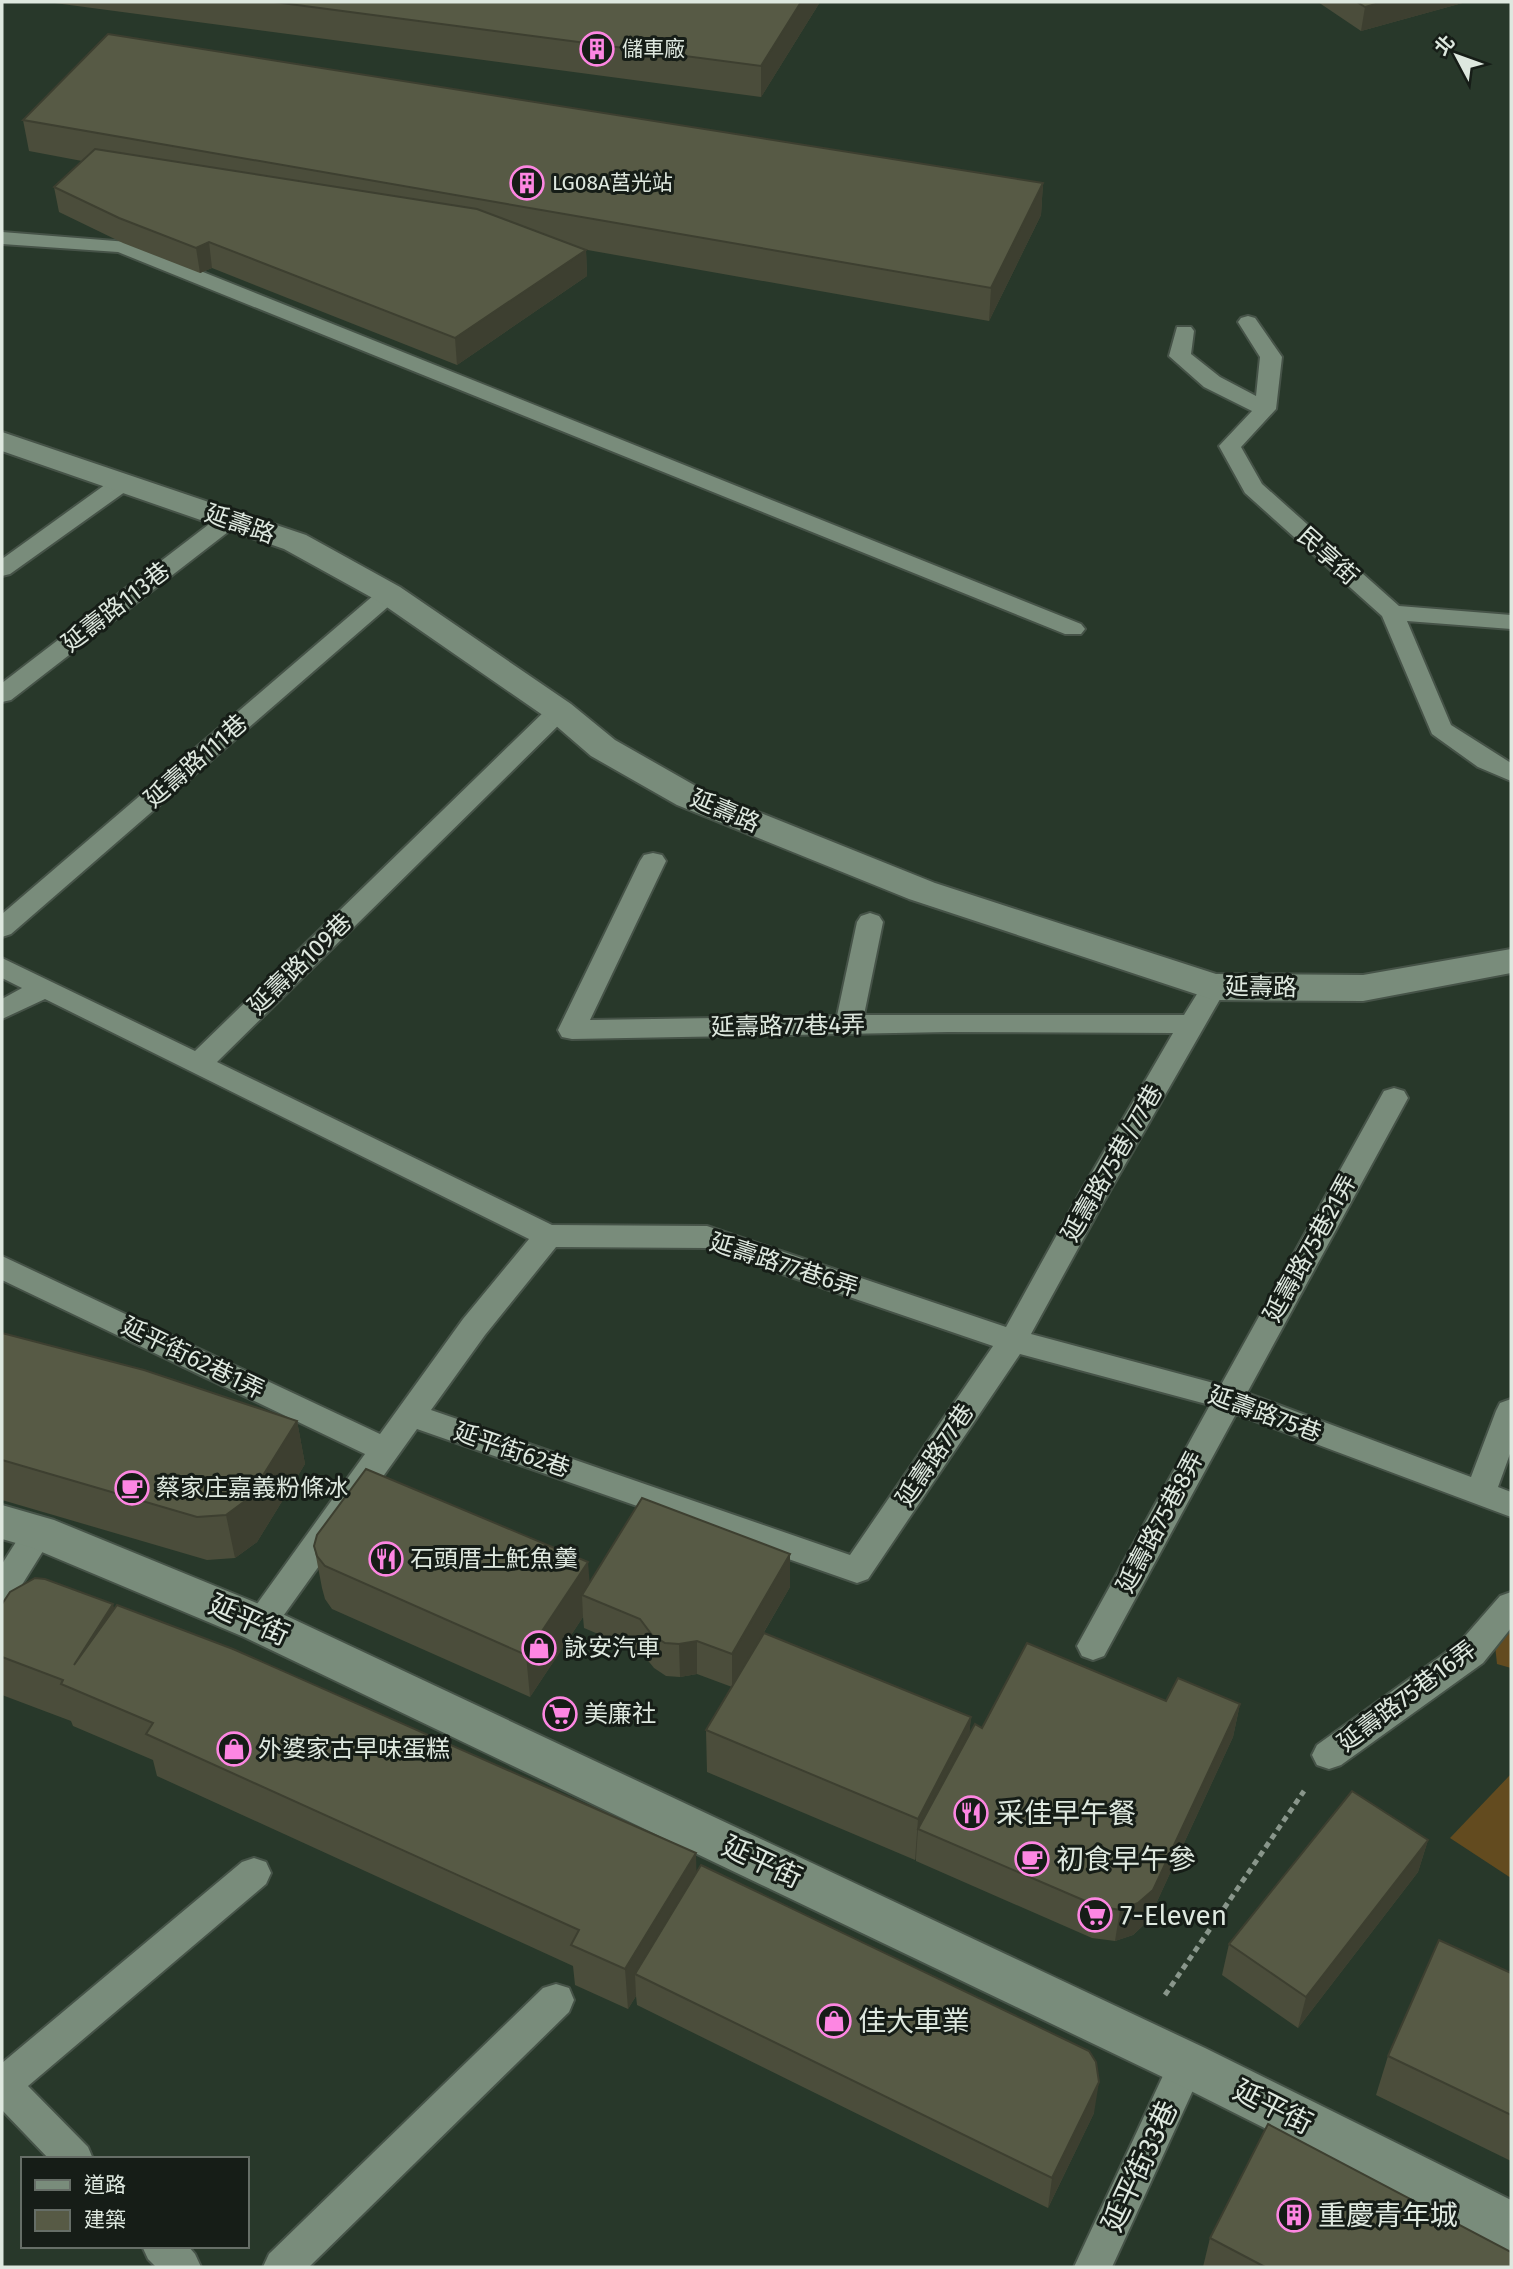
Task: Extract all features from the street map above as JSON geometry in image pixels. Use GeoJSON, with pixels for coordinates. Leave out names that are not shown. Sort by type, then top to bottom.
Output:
{"type":"FeatureCollection","features":[{"type":"Feature","properties":{"kind":"street","name":"延壽路"},"geometry":{"type":"LineString","coordinates":[[2,441],[295,542],[390,594],[559,712],[603,748],[689,797],[922,891],[1214,986],[1363,988],[1511,961]]}},
{"type":"Feature","properties":{"kind":"street","name":"延平街"},"geometry":{"type":"LineString","coordinates":[[21,1527],[260,1624],[1187,2064],[1511,2227]]}},
{"type":"Feature","properties":{"kind":"lane"},"geometry":{"type":"LineString","coordinates":[[2,238],[121,246],[1073,629]]}},
{"type":"Feature","properties":{"kind":"lane"},"geometry":{"type":"LineString","coordinates":[[1184,331],[1180,356],[1212,382],[1265,410],[1271,357],[1248,322]]}},
{"type":"Feature","properties":{"kind":"lane","name":"民享街"},"geometry":{"type":"LineString","coordinates":[[1265,410],[1230,446],[1253,488],[1392,613],[1441,729],[1487,761],[1511,772]]}},
{"type":"Feature","properties":{"kind":"lane"},"geometry":{"type":"LineString","coordinates":[[2,569],[121,484]]}},
{"type":"Feature","properties":{"kind":"lane","name":"延壽路113巷"},"geometry":{"type":"LineString","coordinates":[[2,695],[229,520]]}},
{"type":"Feature","properties":{"kind":"lane","name":"延壽路111巷"},"geometry":{"type":"LineString","coordinates":[[2,928],[390,594]]}},
{"type":"Feature","properties":{"kind":"lane"},"geometry":{"type":"LineString","coordinates":[[1392,613],[1511,622]]}},
{"type":"Feature","properties":{"kind":"lane","name":"延壽路109巷"},"geometry":{"type":"LineString","coordinates":[[198,1064],[559,712]]}},
{"type":"Feature","properties":{"kind":"lane","name":"延壽路77巷4弄"},"geometry":{"type":"LineString","coordinates":[[653,861],[572,1030],[848,1025],[1193,1024]]}},
{"type":"Feature","properties":{"kind":"lane"},"geometry":{"type":"LineString","coordinates":[[848,1025],[870,922]]}},
{"type":"Feature","properties":{"kind":"lane"},"geometry":{"type":"LineString","coordinates":[[2,967],[198,1064]]}},
{"type":"Feature","properties":{"kind":"lane","name":"延壽路75巷/77巷"},"geometry":{"type":"LineString","coordinates":[[1013,1341],[1090,1200],[1214,986]]}},
{"type":"Feature","properties":{"kind":"lane"},"geometry":{"type":"LineString","coordinates":[[2,1010],[43,989]]}},
{"type":"Feature","properties":{"kind":"lane","name":"延壽路77巷6弄"},"geometry":{"type":"LineString","coordinates":[[198,1064],[548,1236],[707,1237],[1013,1341]]}},
{"type":"Feature","properties":{"kind":"lane","name":"延壽路75巷21弄"},"geometry":{"type":"LineString","coordinates":[[1227,1398],[1394,1098]]}},
{"type":"Feature","properties":{"kind":"lane"},"geometry":{"type":"LineString","coordinates":[[260,1624],[474,1326],[548,1236]]}},
{"type":"Feature","properties":{"kind":"lane","name":"延平街62巷1弄"},"geometry":{"type":"LineString","coordinates":[[2,1266],[385,1450]]}},
{"type":"Feature","properties":{"kind":"lane","name":"延壽路75巷"},"geometry":{"type":"LineString","coordinates":[[1013,1341],[1227,1398],[1511,1505]]}},
{"type":"Feature","properties":{"kind":"lane","name":"延壽路77巷"},"geometry":{"type":"LineString","coordinates":[[857,1570],[1013,1341]]}},
{"type":"Feature","properties":{"kind":"lane","name":"延壽路75巷8弄"},"geometry":{"type":"LineString","coordinates":[[1093,1646],[1227,1398]]}},
{"type":"Feature","properties":{"kind":"lane"},"geometry":{"type":"LineString","coordinates":[[1479,1493],[1511,1410]]}},
{"type":"Feature","properties":{"kind":"lane","name":"延平街62巷"},"geometry":{"type":"LineString","coordinates":[[411,1415],[857,1570]]}},
{"type":"Feature","properties":{"kind":"lane"},"geometry":{"type":"LineString","coordinates":[[2,1590],[21,1527]]}},
{"type":"Feature","properties":{"kind":"lane","name":"延壽路75巷16弄"},"geometry":{"type":"LineString","coordinates":[[1329,1755],[1471,1653],[1511,1605]]}},
{"type":"Feature","properties":{"kind":"lane"},"geometry":{"type":"LineString","coordinates":[[73,2157],[2,2085],[254,1873]]}},
{"type":"Feature","properties":{"kind":"lane"},"geometry":{"type":"LineString","coordinates":[[282,2267],[556,2000]]}},
{"type":"Feature","properties":{"kind":"lane","name":"延平街33巷"},"geometry":{"type":"LineString","coordinates":[[1093,2267],[1187,2064]]}},
{"type":"Feature","properties":{"kind":"lane"},"geometry":{"type":"LineString","coordinates":[[163,2248],[182,2267]]}},
{"type":"Feature","properties":{"kind":"path"},"geometry":{"type":"LineString","coordinates":[[1135,2039],[1329,1755]]}},
{"type":"Feature","properties":{"kind":"shaded area"},"geometry":{"type":"Polygon","coordinates":[[[1511,1621],[1511,1668],[1497,1664],[1495,1645],[1511,1621]]]}},
{"type":"Feature","properties":{"kind":"shaded area"},"geometry":{"type":"Polygon","coordinates":[[[1511,1774],[1511,1878],[1450,1838],[1511,1774]]]}},
{"type":"Feature","properties":{"kind":"building"},"geometry":{"type":"Polygon","coordinates":[[[274,2],[801,2],[761,66],[274,2]]]}},
{"type":"Feature","properties":{"kind":"building"},"geometry":{"type":"Polygon","coordinates":[[[1357,2],[1383,2],[1365,7],[1357,2]]]}},
{"type":"Feature","properties":{"kind":"building","name":"LG08A莒光站"},"geometry":{"type":"Polygon","coordinates":[[[108,34],[1043,183],[991,288],[23,120],[108,34]]]}},
{"type":"Feature","properties":{"kind":"building"},"geometry":{"type":"Polygon","coordinates":[[[95,149],[477,209],[586,250],[455,338],[209,242],[196,248],[119,218],[54,187],[95,149]]]}},
{"type":"Feature","properties":{"kind":"building"},"geometry":{"type":"Polygon","coordinates":[[[2,1333],[144,1370],[297,1421],[249,1498],[226,1515],[197,1517],[2,1460],[2,1333]]]}},
{"type":"Feature","properties":{"kind":"building"},"geometry":{"type":"Polygon","coordinates":[[[366,1469],[588,1562],[526,1655],[325,1566],[317,1556],[314,1546],[317,1535],[366,1469]]]}},
{"type":"Feature","properties":{"kind":"building"},"geometry":{"type":"Polygon","coordinates":[[[642,1498],[790,1554],[732,1654],[697,1641],[665,1643],[652,1635],[640,1619],[582,1595],[642,1498]]]}},
{"type":"Feature","properties":{"kind":"building"},"geometry":{"type":"Polygon","coordinates":[[[35,1578],[45,1579],[113,1604],[74,1665],[117,1605],[233,1649],[696,1853],[625,1969],[571,1945],[579,1930],[146,1734],[153,1723],[61,1684],[63,1680],[2,1657],[2,1604],[10,1592],[35,1578]]]}},
{"type":"Feature","properties":{"kind":"building"},"geometry":{"type":"Polygon","coordinates":[[[764,1633],[971,1717],[918,1819],[706,1730],[764,1633]]]}},
{"type":"Feature","properties":{"kind":"building"},"geometry":{"type":"Polygon","coordinates":[[[1027,1643],[1166,1701],[1178,1678],[1240,1704],[1153,1890],[1138,1903],[1120,1910],[1097,1906],[918,1829],[975,1724],[982,1728],[1027,1643]]]}},
{"type":"Feature","properties":{"kind":"building"},"geometry":{"type":"Polygon","coordinates":[[[1352,1791],[1428,1840],[1306,1997],[1229,1944],[1352,1791]]]}},
{"type":"Feature","properties":{"kind":"building"},"geometry":{"type":"Polygon","coordinates":[[[701,1865],[1089,2051],[1096,2062],[1099,2082],[1052,2178],[635,1974],[701,1865]]]}},
{"type":"Feature","properties":{"kind":"building"},"geometry":{"type":"Polygon","coordinates":[[[1439,1940],[1511,1973],[1511,2115],[1388,2056],[1439,1940]]]}},
{"type":"Feature","properties":{"kind":"building"},"geometry":{"type":"Polygon","coordinates":[[[1268,2124],[1511,2252],[1511,2267],[1265,2267],[1210,2238],[1268,2124]]]}},
{"type":"Feature","properties":{"kind":"place","name":"儲車廠"},"geometry":{"type":"Point","coordinates":[597,49]}},
{"type":"Feature","properties":{"kind":"place","name":"LG08A莒光站"},"geometry":{"type":"Point","coordinates":[527,183]}},
{"type":"Feature","properties":{"kind":"place","name":"蔡家庄嘉義粉條冰"},"geometry":{"type":"Point","coordinates":[132,1488]}},
{"type":"Feature","properties":{"kind":"place","name":"石頭厝土魠魚羹"},"geometry":{"type":"Point","coordinates":[386,1559]}},
{"type":"Feature","properties":{"kind":"place","name":"詠安汽車"},"geometry":{"type":"Point","coordinates":[539,1648]}},
{"type":"Feature","properties":{"kind":"place","name":"美廉社"},"geometry":{"type":"Point","coordinates":[560,1714]}},
{"type":"Feature","properties":{"kind":"place","name":"外婆家古早味蛋糕"},"geometry":{"type":"Point","coordinates":[234,1749]}},
{"type":"Feature","properties":{"kind":"place","name":"采佳早午餐"},"geometry":{"type":"Point","coordinates":[971,1813]}},
{"type":"Feature","properties":{"kind":"place","name":"初食早午參"},"geometry":{"type":"Point","coordinates":[1032,1859]}},
{"type":"Feature","properties":{"kind":"place","name":"7-Eleven"},"geometry":{"type":"Point","coordinates":[1095,1915]}},
{"type":"Feature","properties":{"kind":"place","name":"佳大車業"},"geometry":{"type":"Point","coordinates":[834,2021]}},
{"type":"Feature","properties":{"kind":"place","name":"重慶青年城"},"geometry":{"type":"Point","coordinates":[1294,2215]}}]}
